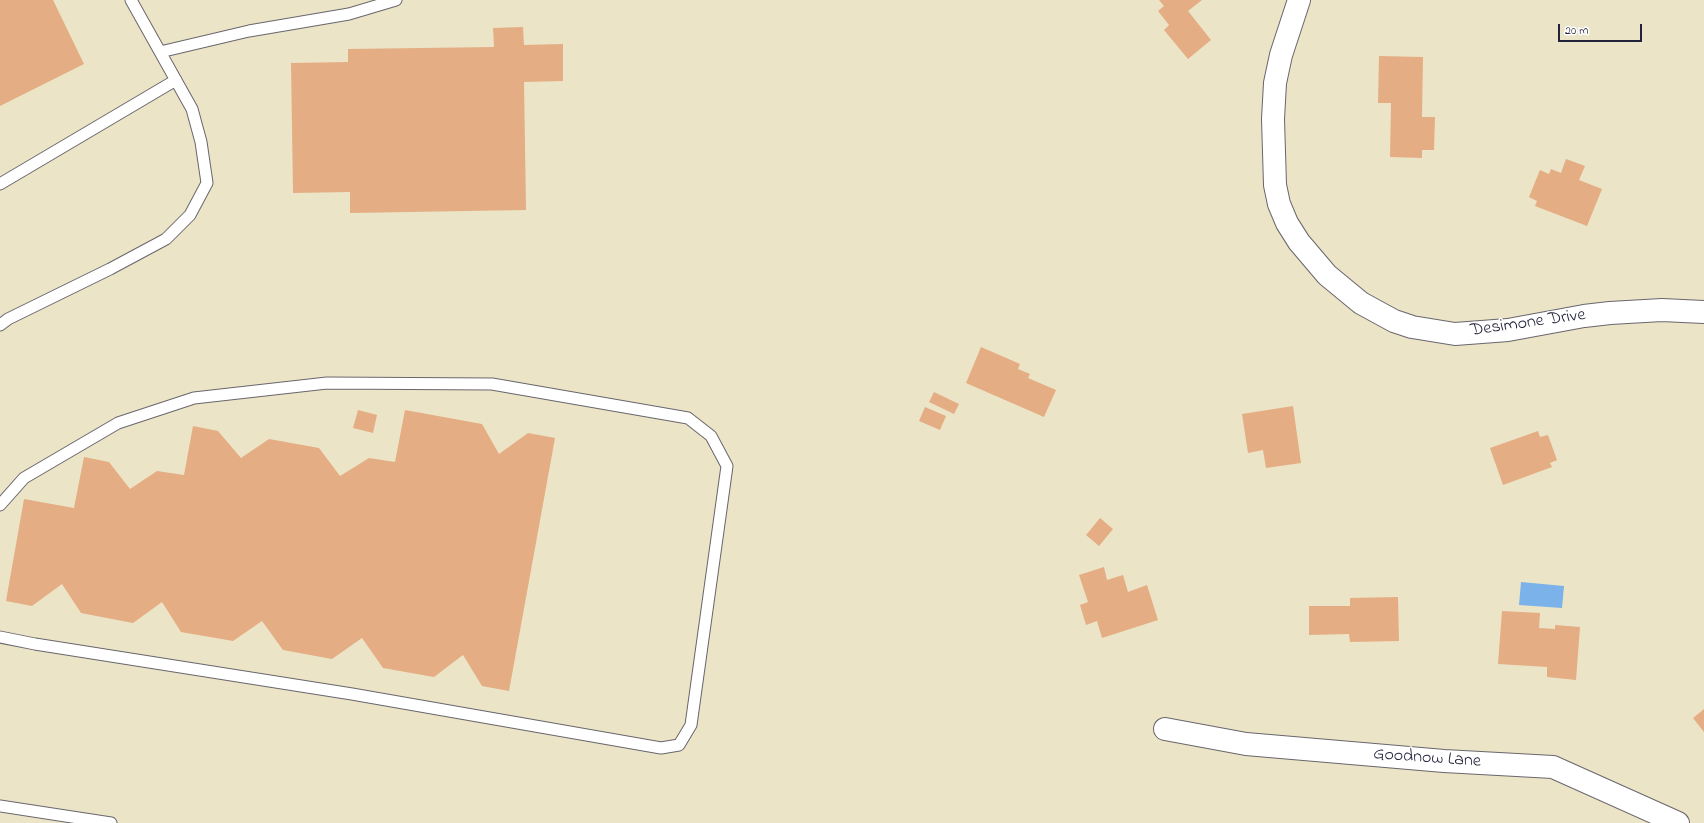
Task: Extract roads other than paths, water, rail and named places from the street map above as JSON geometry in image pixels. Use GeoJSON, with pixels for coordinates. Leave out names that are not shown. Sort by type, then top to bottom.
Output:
{"type":"FeatureCollection","features":[{"type":"Feature","properties":{"kind":"street","name":"Desimone Drive"},"geometry":{"type":"LineString","coordinates":[[1299,0],[1281,55],[1275,83],[1274,119],[1276,191],[1279,204],[1299,242],[1327,275],[1362,303],[1394,321],[1412,327],[1455,334],[1508,330],[1610,313],[1662,310],[1704,312]]}},
{"type":"Feature","properties":{"kind":"street","name":"Goodnow Lane"},"geometry":{"type":"LineString","coordinates":[[1165,729],[1246,744],[1444,761],[1553,767],[1678,823]]}},
{"type":"Feature","properties":{"kind":"lane"},"geometry":{"type":"LineString","coordinates":[[0,325],[8,319],[110,269],[166,239],[190,215],[208,183],[192,109],[131,0]]}},
{"type":"Feature","properties":{"kind":"lane"},"geometry":{"type":"LineString","coordinates":[[160,52],[249,31],[349,14],[396,0]]}},
{"type":"Feature","properties":{"kind":"lane"},"geometry":{"type":"LineString","coordinates":[[0,184],[176,80]]}},
{"type":"Feature","properties":{"kind":"lane"},"geometry":{"type":"LineString","coordinates":[[0,505],[24,478],[118,423],[194,398],[327,384],[492,384],[688,418],[711,436],[727,466],[691,725],[679,745],[661,748],[352,694],[35,644],[0,637]]}},
{"type":"Feature","properties":{"kind":"lane"},"geometry":{"type":"LineString","coordinates":[[0,806],[111,823]]}},
{"type":"Feature","properties":{"kind":"water"},"geometry":{"type":"Polygon","coordinates":[[[1521,582],[1564,586],[1562,608],[1519,605],[1521,582]]]}}]}
